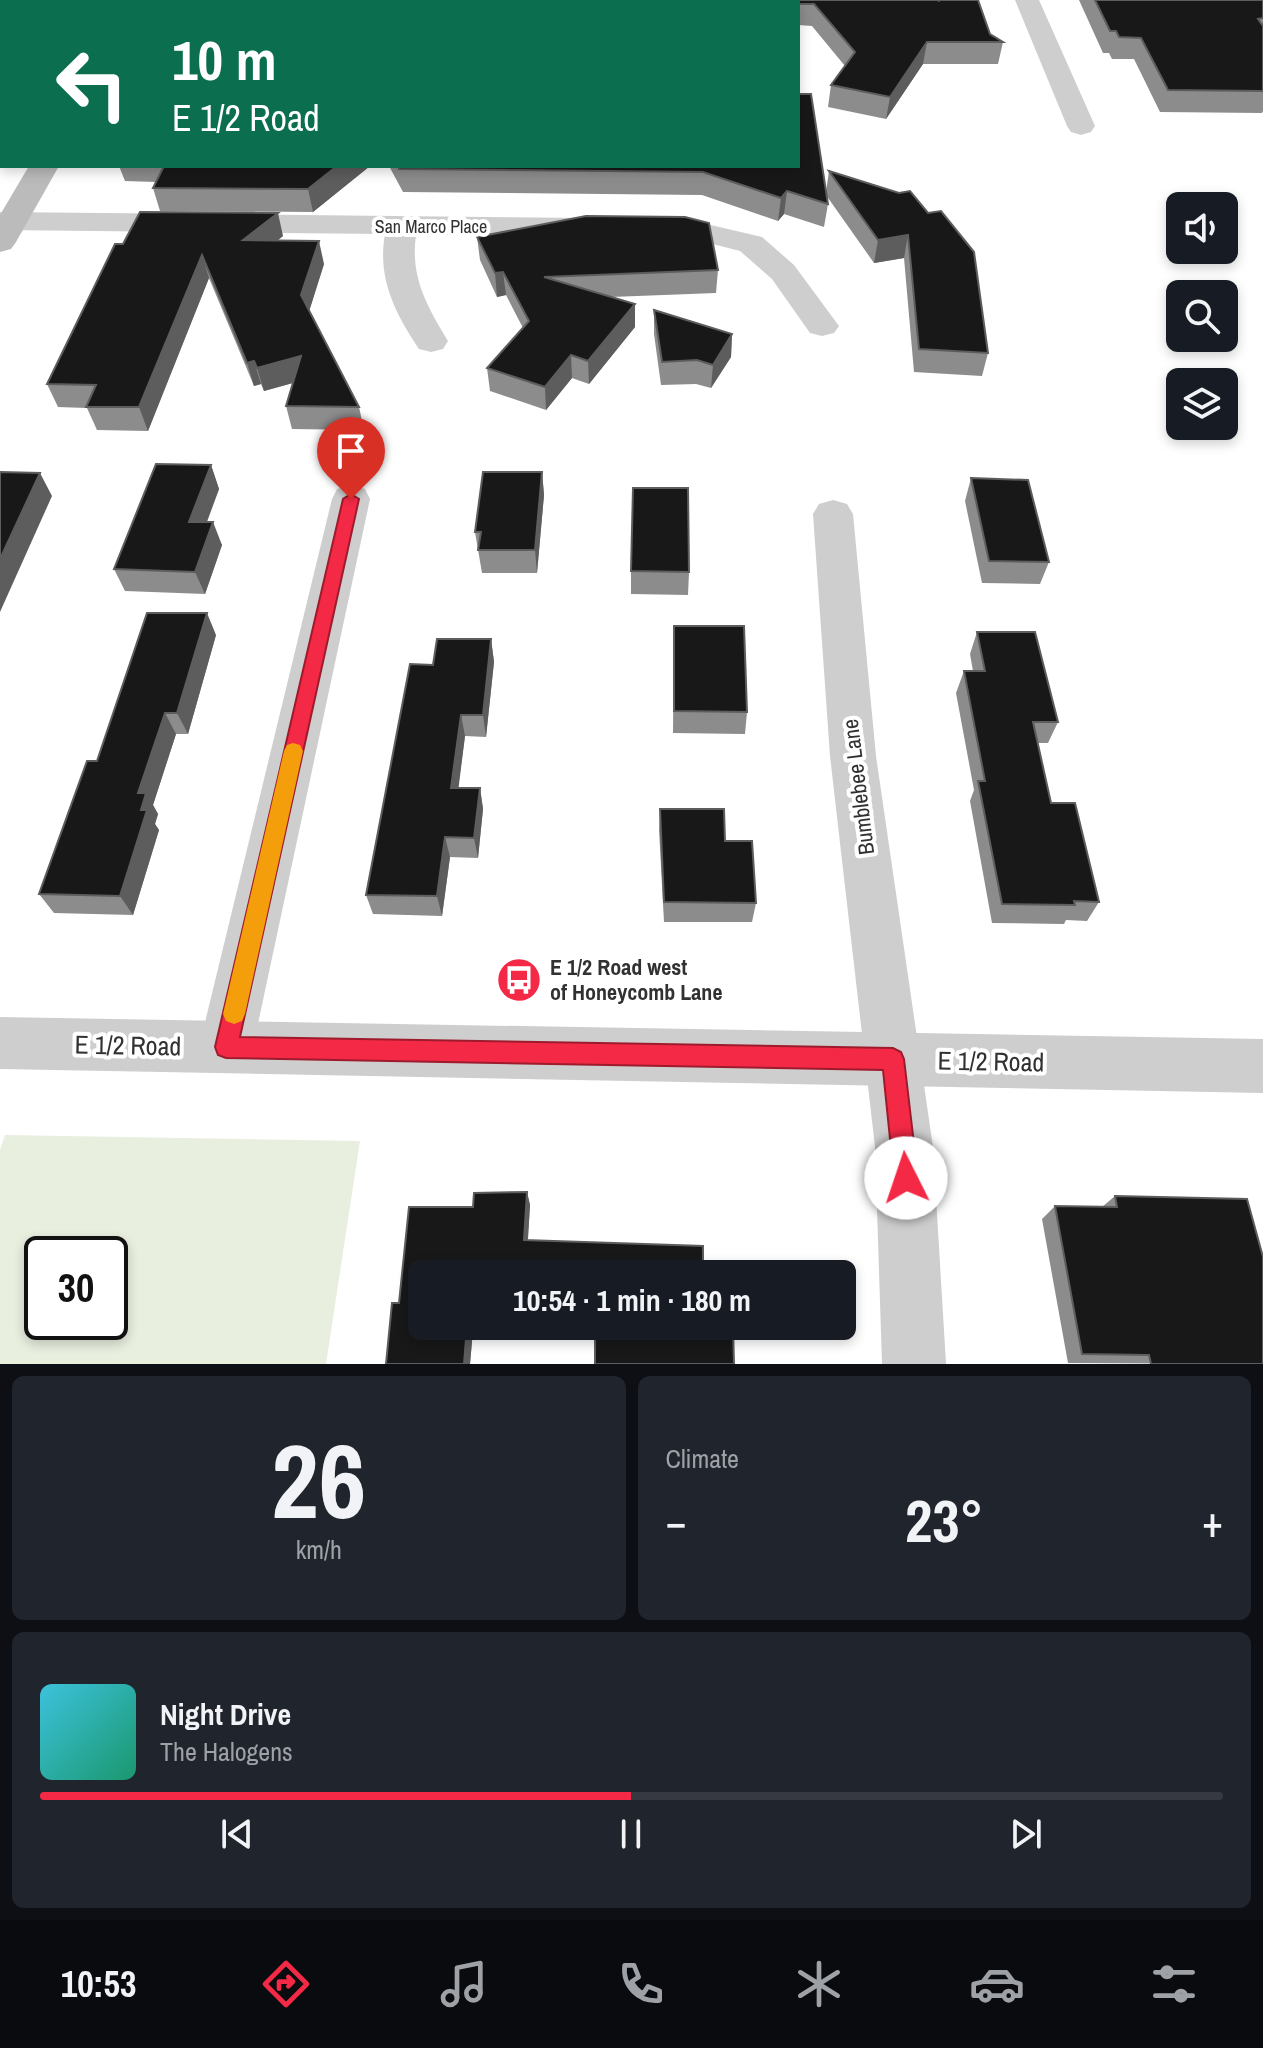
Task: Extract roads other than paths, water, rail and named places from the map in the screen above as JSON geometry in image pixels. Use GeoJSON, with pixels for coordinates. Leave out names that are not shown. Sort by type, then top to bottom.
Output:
{"type":"FeatureCollection","features":[{"type":"Feature","properties":{"kind":"main road"},"geometry":{"type":"LineString","coordinates":[[4,228],[43,168]]}},
{"type":"Feature","properties":{"kind":"street"},"geometry":{"type":"LineString","coordinates":[[1027,0],[1081,126]]}},
{"type":"Feature","properties":{"kind":"street"},"geometry":{"type":"LineString","coordinates":[[402,226],[396,254],[400,286],[431,341]]}},
{"type":"Feature","properties":{"kind":"street","name":"San Marco Place"},"geometry":{"type":"LineString","coordinates":[[4,228],[685,228],[751,244],[783,272],[822,326]]}},
{"type":"Feature","properties":{"kind":"street"},"geometry":{"type":"LineString","coordinates":[[226,1047],[351,499]]}},
{"type":"Feature","properties":{"kind":"street","name":"Bumblebee Lane"},"geometry":{"type":"LineString","coordinates":[[833,514],[853,756],[904,1147],[914,1364]]}},
{"type":"Feature","properties":{"kind":"street","name":"E 1/2 Road"},"geometry":{"type":"LineString","coordinates":[[0,1043],[1263,1066]]}},
{"type":"Feature","properties":{"kind":"place","name":"E 1/2 Road west of Honeycomb Lane"},"geometry":{"type":"Point","coordinates":[519,980]}}]}
